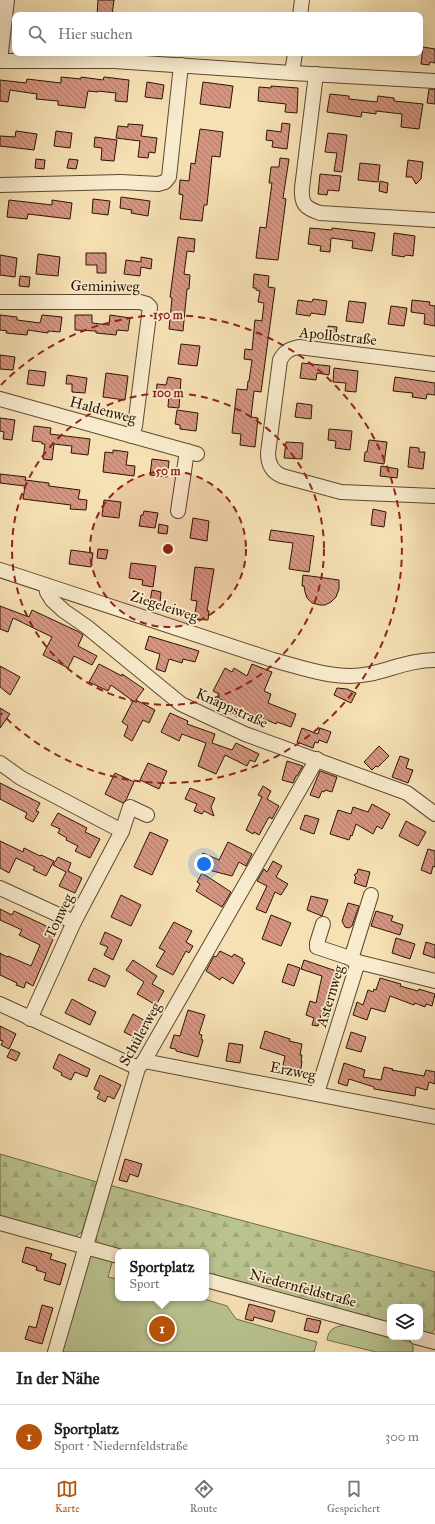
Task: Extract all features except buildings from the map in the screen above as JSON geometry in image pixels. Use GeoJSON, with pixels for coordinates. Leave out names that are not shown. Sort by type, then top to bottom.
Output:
{"type":"FeatureCollection","features":[{"type":"Feature","properties":{"kind":"street"},"geometry":{"type":"LineString","coordinates":[[7,0],[0,61],[114,61],[435,81]]}},
{"type":"Feature","properties":{"kind":"street"},"geometry":{"type":"LineString","coordinates":[[300,12],[302,0]]}},
{"type":"Feature","properties":{"kind":"street"},"geometry":{"type":"LineString","coordinates":[[292,73],[294,56]]}},
{"type":"Feature","properties":{"kind":"street"},"geometry":{"type":"LineString","coordinates":[[0,185],[121,182],[147,185],[165,182],[169,177],[181,65]]}},
{"type":"Feature","properties":{"kind":"street"},"geometry":{"type":"LineString","coordinates":[[316,74],[302,188],[303,202],[307,207],[320,213],[435,220]]}},
{"type":"Feature","properties":{"kind":"street","name":"Geminiweg"},"geometry":{"type":"LineString","coordinates":[[0,302],[140,302],[147,304],[150,307],[135,426],[132,436]]}},
{"type":"Feature","properties":{"kind":"street","name":"Apollostraße"},"geometry":{"type":"LineString","coordinates":[[435,364],[299,347],[290,349],[280,360],[268,453],[271,468],[276,474],[341,492],[435,496]]}},
{"type":"Feature","properties":{"kind":"street","name":"Haldenweg"},"geometry":{"type":"LineString","coordinates":[[0,399],[192,452],[178,511]]}},
{"type":"Feature","properties":{"kind":"street","name":"Ziegeleiweg"},"geometry":{"type":"LineString","coordinates":[[0,570],[273,660],[318,672],[342,676],[356,676],[369,674],[418,660],[435,660]]}},
{"type":"Feature","properties":{"kind":"street","name":"Knappstraße"},"geometry":{"type":"LineString","coordinates":[[46,586],[47,592],[52,600],[64,612],[87,627],[181,704],[245,734],[407,793],[435,814]]}},
{"type":"Feature","properties":{"kind":"street","name":"Schülerweg"},"geometry":{"type":"LineString","coordinates":[[55,1352],[141,1064],[317,759]]}},
{"type":"Feature","properties":{"kind":"street"},"geometry":{"type":"LineString","coordinates":[[0,763],[21,778],[122,831]]}},
{"type":"Feature","properties":{"kind":"street","name":"Tonweg"},"geometry":{"type":"LineString","coordinates":[[30,1019],[74,922],[122,831],[130,807],[147,815]]}},
{"type":"Feature","properties":{"kind":"street"},"geometry":{"type":"LineString","coordinates":[[0,888],[74,922]]}},
{"type":"Feature","properties":{"kind":"street"},"geometry":{"type":"LineString","coordinates":[[323,924],[317,947],[355,960],[371,895]]}},
{"type":"Feature","properties":{"kind":"street","name":"Asternweg"},"geometry":{"type":"LineString","coordinates":[[318,1093],[355,960],[435,982]]}},
{"type":"Feature","properties":{"kind":"street","name":"Erzweg"},"geometry":{"type":"LineString","coordinates":[[0,1004],[30,1019],[141,1064],[318,1093],[435,1117]]}},
{"type":"Feature","properties":{"kind":"street"},"geometry":{"type":"LineString","coordinates":[[0,1223],[115,1255]]}},
{"type":"Feature","properties":{"kind":"street","name":"Niedernfeldstraße"},"geometry":{"type":"LineString","coordinates":[[209,1281],[387,1329]]}},
{"type":"Feature","properties":{"kind":"street"},"geometry":{"type":"LineString","coordinates":[[423,1339],[435,1342]]}},
{"type":"Feature","properties":{"kind":"street"},"geometry":{"type":"LineString","coordinates":[[430,1352],[435,1346]]}},
{"type":"Feature","properties":{"kind":"green space"},"geometry":{"type":"Polygon","coordinates":[[[0,1154],[97,1182],[82,1232],[75,1237],[0,1217],[0,1154]]]}},
{"type":"Feature","properties":{"kind":"green space"},"geometry":{"type":"Polygon","coordinates":[[[109,1185],[435,1272],[435,1329],[429,1336],[423,1334],[423,1304],[387,1304],[387,1324],[209,1275],[209,1249],[117,1249],[98,1244],[95,1235],[109,1185]]]}},
{"type":"Feature","properties":{"kind":"green space"},"geometry":{"type":"Polygon","coordinates":[[[93,1255],[113,1259],[108,1277],[115,1279],[115,1301],[209,1300],[227,1306],[236,1319],[317,1342],[314,1352],[60,1352],[88,1258],[93,1255]]]}},
{"type":"Feature","properties":{"kind":"green space"},"geometry":{"type":"Polygon","coordinates":[[[349,1325],[387,1335],[387,1340],[404,1340],[411,1342],[413,1352],[376,1352],[327,1340],[330,1332],[334,1328],[349,1325]]]}},
{"type":"Feature","properties":{"kind":"place","name":"Sportplatz"},"geometry":{"type":"Point","coordinates":[162,1329]}}]}
